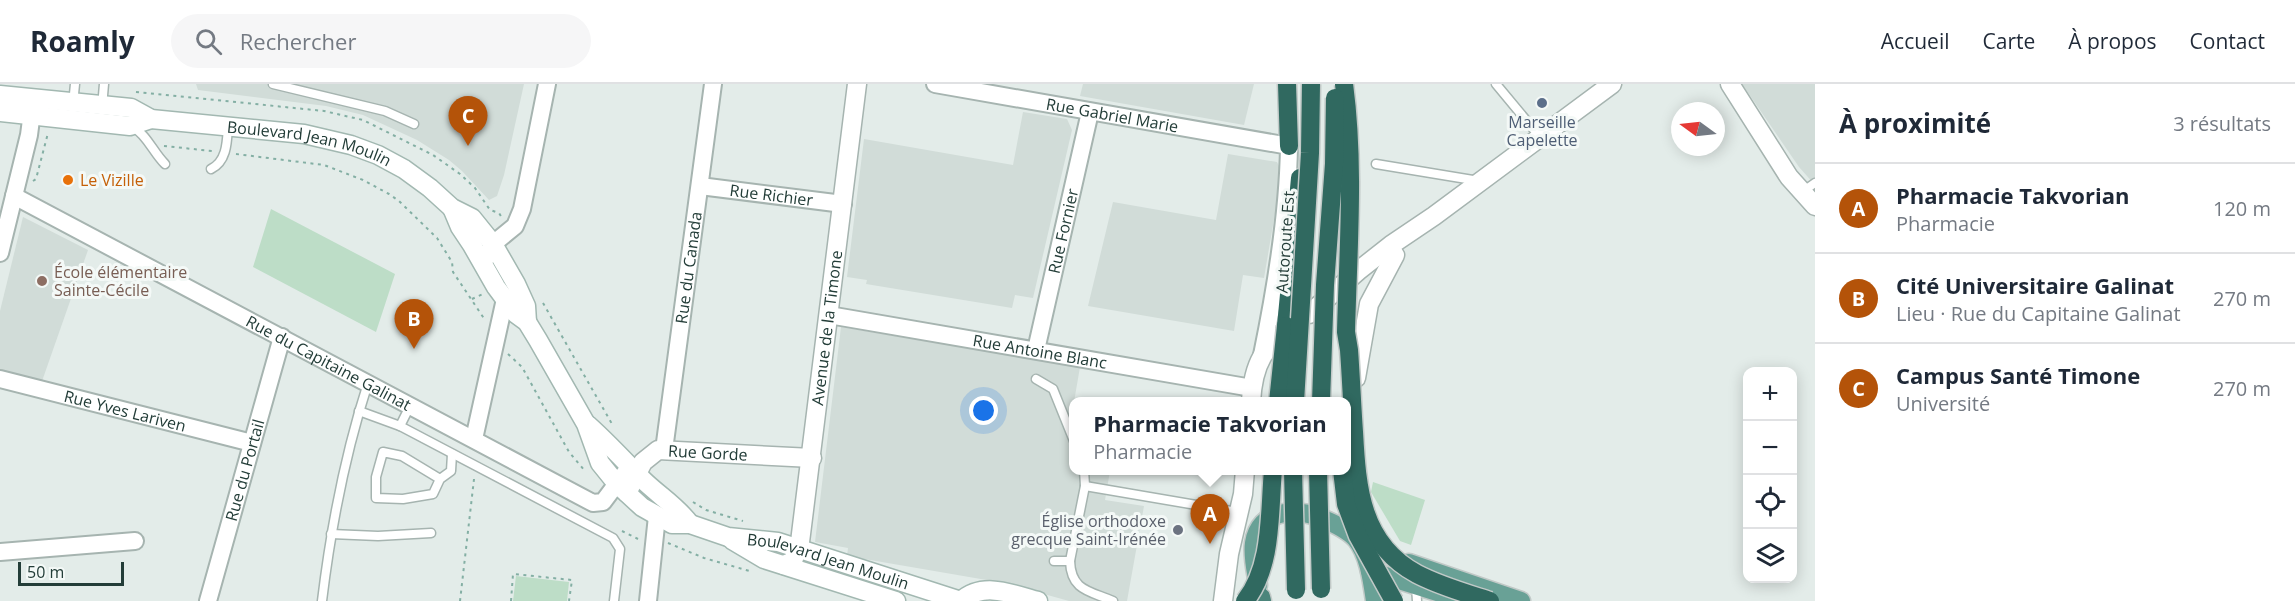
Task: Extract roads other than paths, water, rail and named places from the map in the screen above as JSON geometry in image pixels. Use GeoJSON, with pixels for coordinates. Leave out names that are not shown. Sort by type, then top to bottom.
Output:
{"type":"FeatureCollection","features":[{"type":"Feature","properties":{"kind":"highway"},"geometry":{"type":"LineString","coordinates":[[1287,84],[1289,146]]}},
{"type":"Feature","properties":{"kind":"highway"},"geometry":{"type":"LineString","coordinates":[[1279,397],[1310,84]]}},
{"type":"Feature","properties":{"kind":"highway","name":"Autoroute Est"},"geometry":{"type":"LineString","coordinates":[[1295,397],[1310,153],[1310,84]]}},
{"type":"Feature","properties":{"kind":"highway"},"geometry":{"type":"LineString","coordinates":[[1321,397],[1325,285],[1334,164],[1335,84]]}},
{"type":"Feature","properties":{"kind":"highway"},"geometry":{"type":"LineString","coordinates":[[1343,397],[1349,192],[1347,108],[1344,84]]}},
{"type":"Feature","properties":{"kind":"highway"},"geometry":{"type":"LineString","coordinates":[[1346,332],[1357,482],[1364,510],[1373,532],[1396,560],[1417,574],[1454,590],[1490,601]]}},
{"type":"Feature","properties":{"kind":"highway"},"geometry":{"type":"LineString","coordinates":[[1257,600],[1268,539],[1273,475]]}},
{"type":"Feature","properties":{"kind":"highway"},"geometry":{"type":"LineString","coordinates":[[1293,475],[1297,596]]}},
{"type":"Feature","properties":{"kind":"highway"},"geometry":{"type":"LineString","coordinates":[[1318,475],[1321,595]]}},
{"type":"Feature","properties":{"kind":"highway"},"geometry":{"type":"LineString","coordinates":[[1342,475],[1346,504],[1358,536],[1394,601]]}},
{"type":"Feature","properties":{"kind":"main road"},"geometry":{"type":"LineString","coordinates":[[1257,600],[1253,557],[1254,541],[1259,529],[1275,515],[1290,511],[1311,514],[1346,530],[1356,540],[1365,555],[1375,601]]}},
{"type":"Feature","properties":{"kind":"main road"},"geometry":{"type":"LineString","coordinates":[[1356,540],[1383,554],[1521,601]]}},
{"type":"Feature","properties":{"kind":"main road"},"geometry":{"type":"LineString","coordinates":[[1369,570],[1417,593],[1466,601]]}},
{"type":"Feature","properties":{"kind":"street"},"geometry":{"type":"LineString","coordinates":[[483,264],[493,244],[515,226],[522,209],[547,84]]}},
{"type":"Feature","properties":{"kind":"street","name":"Rue du Canada"},"geometry":{"type":"LineString","coordinates":[[664,450],[713,84]]}},
{"type":"Feature","properties":{"kind":"street","name":"Avenue de la Timone"},"geometry":{"type":"LineString","coordinates":[[799,549],[857,84]]}},
{"type":"Feature","properties":{"kind":"street","name":"Rue Gabriel Marie"},"geometry":{"type":"LineString","coordinates":[[935,84],[1289,146]]}},
{"type":"Feature","properties":{"kind":"street"},"geometry":{"type":"LineString","coordinates":[[1360,276],[1391,244],[1434,216],[1612,84]]}},
{"type":"Feature","properties":{"kind":"street"},"geometry":{"type":"LineString","coordinates":[[1730,84],[1776,158],[1808,188],[1815,206]]}},
{"type":"Feature","properties":{"kind":"street","name":"Boulevard Jean Moulin"},"geometry":{"type":"LineString","coordinates":[[0,95],[34,97],[74,92],[101,113],[130,126],[151,119]]}},
{"type":"Feature","properties":{"kind":"street"},"geometry":{"type":"LineString","coordinates":[[0,253],[34,97]]}},
{"type":"Feature","properties":{"kind":"street","name":"Boulevard Jean Moulin"},"geometry":{"type":"LineString","coordinates":[[0,112],[71,120],[131,108],[151,119],[304,134],[351,145],[378,155],[404,169],[452,208],[472,218],[493,244],[516,284],[526,306],[527,322]]}},
{"type":"Feature","properties":{"kind":"street","name":"Rue Fornier"},"geometry":{"type":"LineString","coordinates":[[1036,350],[1090,111]]}},
{"type":"Feature","properties":{"kind":"street"},"geometry":{"type":"LineString","coordinates":[[1251,395],[1262,355],[1284,212],[1289,146]]}},
{"type":"Feature","properties":{"kind":"street","name":"Rue Richier"},"geometry":{"type":"LineString","coordinates":[[700,186],[843,204]]}},
{"type":"Feature","properties":{"kind":"street","name":"Rue du Capitaine Galinat"},"geometry":{"type":"LineString","coordinates":[[14,196],[593,503],[603,502],[622,489]]}},
{"type":"Feature","properties":{"kind":"street","name":"Boulevard Jean Moulin"},"geometry":{"type":"LineString","coordinates":[[452,208],[460,227],[505,299],[516,314],[527,322],[586,424],[600,463],[622,489],[657,516],[672,524],[690,524],[728,537],[764,559],[896,601]]}},
{"type":"Feature","properties":{"kind":"street"},"geometry":{"type":"LineString","coordinates":[[1262,355],[1275,338],[1360,276],[1395,255],[1434,216]]}},
{"type":"Feature","properties":{"kind":"street"},"geometry":{"type":"LineString","coordinates":[[1356,540],[1361,532],[1352,476],[1356,367],[1369,304],[1395,255]]}},
{"type":"Feature","properties":{"kind":"street"},"geometry":{"type":"LineString","coordinates":[[1360,276],[1367,289],[1369,304]]}},
{"type":"Feature","properties":{"kind":"street"},"geometry":{"type":"LineString","coordinates":[[474,440],[505,299]]}},
{"type":"Feature","properties":{"kind":"street","name":"Rue Antoine Blanc"},"geometry":{"type":"LineString","coordinates":[[829,315],[1036,350],[1251,395]]}},
{"type":"Feature","properties":{"kind":"street","name":"Rue du Portail"},"geometry":{"type":"LineString","coordinates":[[208,601],[282,337]]}},
{"type":"Feature","properties":{"kind":"street","name":"Rue Yves Lariven"},"geometry":{"type":"LineString","coordinates":[[0,379],[252,443]]}},
{"type":"Feature","properties":{"kind":"street","name":"Boulevard Jean Moulin"},"geometry":{"type":"LineString","coordinates":[[586,424],[680,510],[690,524]]}},
{"type":"Feature","properties":{"kind":"street","name":"Rue Gorde"},"geometry":{"type":"LineString","coordinates":[[622,489],[634,469],[658,450],[812,458]]}},
{"type":"Feature","properties":{"kind":"street"},"geometry":{"type":"LineString","coordinates":[[1223,601],[1245,475]]}},
{"type":"Feature","properties":{"kind":"street"},"geometry":{"type":"LineString","coordinates":[[648,601],[657,516]]}},
{"type":"Feature","properties":{"kind":"street","name":"Boulevard Jean Moulin"},"geometry":{"type":"LineString","coordinates":[[728,537],[778,542],[961,601]]}},
{"type":"Feature","properties":{"kind":"street"},"geometry":{"type":"LineString","coordinates":[[0,552],[135,541]]}},
{"type":"Feature","properties":{"kind":"street"},"geometry":{"type":"LineString","coordinates":[[784,565],[793,561],[799,549]]}},
{"type":"Feature","properties":{"kind":"street"},"geometry":{"type":"LineString","coordinates":[[961,601],[968,594],[982,589],[1004,591],[1038,601]]}},
{"type":"Feature","properties":{"kind":"lane"},"geometry":{"type":"LineString","coordinates":[[101,113],[104,84]]}},
{"type":"Feature","properties":{"kind":"lane"},"geometry":{"type":"LineString","coordinates":[[273,84],[385,111],[414,124]]}},
{"type":"Feature","properties":{"kind":"lane"},"geometry":{"type":"LineString","coordinates":[[1496,84],[1540,137]]}},
{"type":"Feature","properties":{"kind":"lane"},"geometry":{"type":"LineString","coordinates":[[71,120],[74,92]]}},
{"type":"Feature","properties":{"kind":"lane"},"geometry":{"type":"LineString","coordinates":[[130,126],[141,132],[165,164]]}},
{"type":"Feature","properties":{"kind":"lane"},"geometry":{"type":"LineString","coordinates":[[211,169],[218,166],[226,153],[228,126]]}},
{"type":"Feature","properties":{"kind":"lane"},"geometry":{"type":"LineString","coordinates":[[1376,164],[1480,181]]}},
{"type":"Feature","properties":{"kind":"lane"},"geometry":{"type":"LineString","coordinates":[[1036,379],[1053,389],[1069,429]]}},
{"type":"Feature","properties":{"kind":"lane"},"geometry":{"type":"LineString","coordinates":[[322,601],[331,534],[359,411],[368,382]]}},
{"type":"Feature","properties":{"kind":"lane"},"geometry":{"type":"LineString","coordinates":[[400,426],[410,406]]}},
{"type":"Feature","properties":{"kind":"lane"},"geometry":{"type":"LineString","coordinates":[[359,411],[400,426],[613,538],[620,549],[614,601]]}},
{"type":"Feature","properties":{"kind":"lane"},"geometry":{"type":"LineString","coordinates":[[440,479],[402,456],[383,452],[376,477],[376,498],[403,499],[433,494],[440,479],[451,471],[452,454]]}},
{"type":"Feature","properties":{"kind":"lane"},"geometry":{"type":"LineString","coordinates":[[1084,475],[1070,561],[1070,574],[1076,585],[1113,601]]}},
{"type":"Feature","properties":{"kind":"lane"},"geometry":{"type":"LineString","coordinates":[[1084,486],[1237,512]]}},
{"type":"Feature","properties":{"kind":"lane"},"geometry":{"type":"LineString","coordinates":[[331,534],[378,536],[431,533]]}},
{"type":"Feature","properties":{"kind":"lane"},"geometry":{"type":"LineString","coordinates":[[1054,561],[1070,561]]}},
{"type":"Feature","properties":{"kind":"place","name":"Marseille Capelette"},"geometry":{"type":"Point","coordinates":[1542,103]}},
{"type":"Feature","properties":{"kind":"place","name":"Campus Santé Timone"},"geometry":{"type":"Point","coordinates":[468,146]}},
{"type":"Feature","properties":{"kind":"place","name":"Le Vizille"},"geometry":{"type":"Point","coordinates":[68,180]}},
{"type":"Feature","properties":{"kind":"place","name":"École élémentaire Sainte-Cécile"},"geometry":{"type":"Point","coordinates":[42,281]}},
{"type":"Feature","properties":{"kind":"place","name":"Cité Universitaire Galinat"},"geometry":{"type":"Point","coordinates":[414,349]}},
{"type":"Feature","properties":{"kind":"place","name":"Église orthodoxe grecque Saint-Irénée"},"geometry":{"type":"Point","coordinates":[1178,530]}},
{"type":"Feature","properties":{"kind":"place","name":"Pharmacie Takvorian"},"geometry":{"type":"Point","coordinates":[1210,544]}}]}
